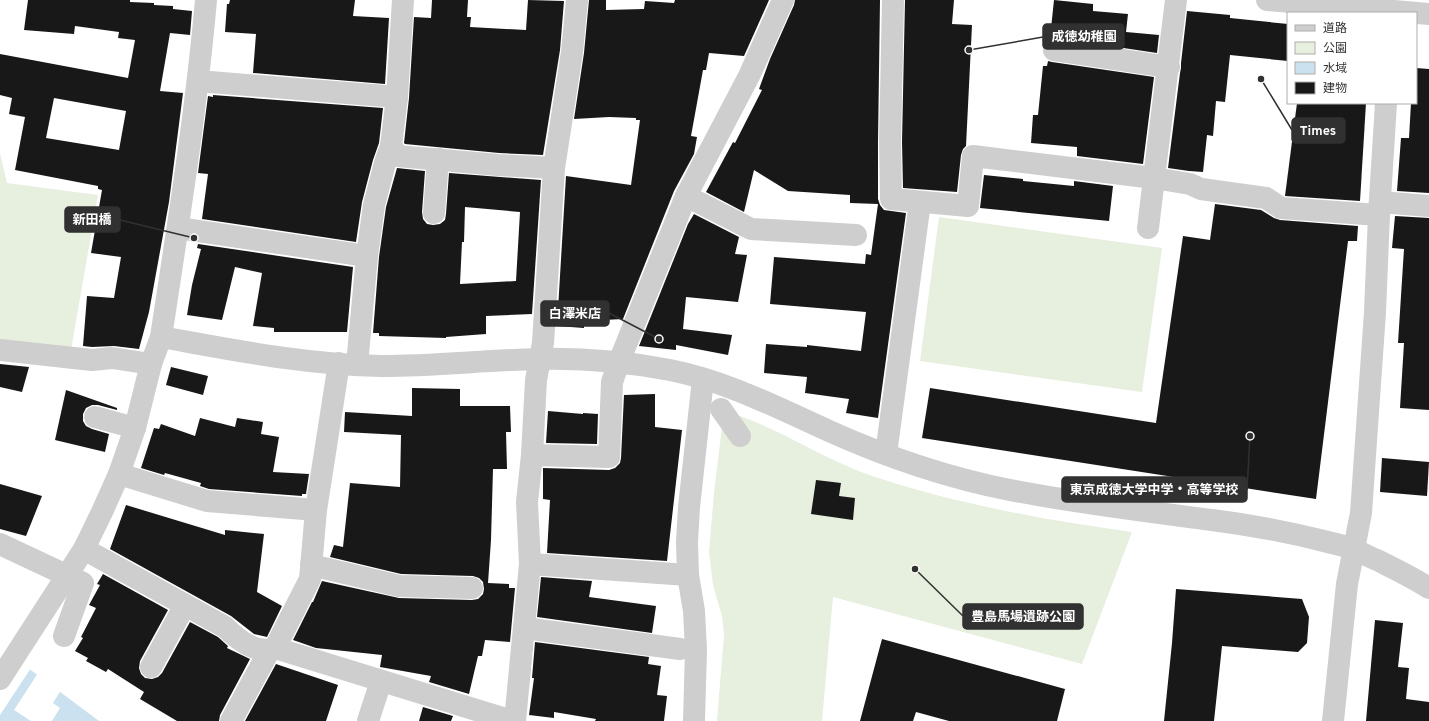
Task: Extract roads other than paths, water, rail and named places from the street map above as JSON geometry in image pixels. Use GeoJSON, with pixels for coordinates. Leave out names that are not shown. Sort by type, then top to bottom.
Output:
{"type":"FeatureCollection","features":[{"type":"Feature","properties":{"kind":"street"},"geometry":{"type":"LineString","coordinates":[[0,679],[84,549],[119,474],[135,428],[151,364],[161,337],[178,228],[198,81],[206,0]]}},
{"type":"Feature","properties":{"kind":"street"},"geometry":{"type":"LineString","coordinates":[[231,721],[310,579],[316,510],[348,364],[367,256],[374,205],[391,146],[397,97],[403,0]]}},
{"type":"Feature","properties":{"kind":"street"},"geometry":{"type":"LineString","coordinates":[[515,721],[530,564],[527,502],[532,455],[536,380],[543,343],[554,168],[572,52],[577,0]]}},
{"type":"Feature","properties":{"kind":"street"},"geometry":{"type":"LineString","coordinates":[[532,455],[609,457],[612,382],[619,362],[686,196],[749,76],[783,0]]}},
{"type":"Feature","properties":{"kind":"street"},"geometry":{"type":"LineString","coordinates":[[893,0],[890,142],[891,199],[968,206],[973,156],[1154,178],[1190,184],[1201,189],[1266,198],[1281,208],[1379,209],[1429,206]]}},
{"type":"Feature","properties":{"kind":"street"},"geometry":{"type":"LineString","coordinates":[[1148,228],[1169,67],[1176,0]]}},
{"type":"Feature","properties":{"kind":"street"},"geometry":{"type":"LineString","coordinates":[[1267,0],[1320,2],[1392,12]]}},
{"type":"Feature","properties":{"kind":"street"},"geometry":{"type":"LineString","coordinates":[[1417,13],[1429,14]]}},
{"type":"Feature","properties":{"kind":"street"},"geometry":{"type":"LineString","coordinates":[[1054,50],[1169,67]]}},
{"type":"Feature","properties":{"kind":"street"},"geometry":{"type":"LineString","coordinates":[[198,81],[397,97]]}},
{"type":"Feature","properties":{"kind":"street"},"geometry":{"type":"LineString","coordinates":[[1333,721],[1347,584],[1361,513],[1376,312],[1379,209],[1386,104]]}},
{"type":"Feature","properties":{"kind":"street"},"geometry":{"type":"LineString","coordinates":[[391,146],[398,156],[554,168]]}},
{"type":"Feature","properties":{"kind":"street"},"geometry":{"type":"LineString","coordinates":[[434,213],[438,159]]}},
{"type":"Feature","properties":{"kind":"street"},"geometry":{"type":"LineString","coordinates":[[686,196],[751,229],[856,235]]}},
{"type":"Feature","properties":{"kind":"street"},"geometry":{"type":"LineString","coordinates":[[886,454],[920,202]]}},
{"type":"Feature","properties":{"kind":"street"},"geometry":{"type":"LineString","coordinates":[[178,228],[367,256]]}},
{"type":"Feature","properties":{"kind":"street"},"geometry":{"type":"LineString","coordinates":[[161,337],[298,360],[348,364],[404,366],[539,359],[582,359],[619,362],[671,370],[703,379],[754,397],[886,454],[958,477],[1007,490],[1079,502],[1278,530],[1353,549],[1398,570],[1429,588]]}},
{"type":"Feature","properties":{"kind":"street"},"geometry":{"type":"LineString","coordinates":[[0,350],[92,360],[112,358],[151,364]]}},
{"type":"Feature","properties":{"kind":"street"},"geometry":{"type":"LineString","coordinates":[[694,721],[696,650],[694,611],[688,575],[687,542],[689,507],[703,379]]}},
{"type":"Feature","properties":{"kind":"street"},"geometry":{"type":"LineString","coordinates":[[721,409],[740,436]]}},
{"type":"Feature","properties":{"kind":"street"},"geometry":{"type":"LineString","coordinates":[[95,417],[135,428]]}},
{"type":"Feature","properties":{"kind":"street"},"geometry":{"type":"LineString","coordinates":[[119,474],[207,501],[316,510]]}},
{"type":"Feature","properties":{"kind":"street"},"geometry":{"type":"LineString","coordinates":[[0,544],[83,584],[64,636]]}},
{"type":"Feature","properties":{"kind":"street"},"geometry":{"type":"LineString","coordinates":[[84,549],[225,627],[234,636],[258,650],[272,649],[381,681],[467,714],[512,721]]}},
{"type":"Feature","properties":{"kind":"street"},"geometry":{"type":"LineString","coordinates":[[530,564],[688,575]]}},
{"type":"Feature","properties":{"kind":"street"},"geometry":{"type":"LineString","coordinates":[[311,565],[399,586],[472,588]]}},
{"type":"Feature","properties":{"kind":"street"},"geometry":{"type":"LineString","coordinates":[[151,667],[185,605]]}},
{"type":"Feature","properties":{"kind":"street"},"geometry":{"type":"LineString","coordinates":[[524,628],[680,649]]}},
{"type":"Feature","properties":{"kind":"street"},"geometry":{"type":"LineString","coordinates":[[368,721],[381,681]]}},
{"type":"Feature","properties":{"kind":"water"},"geometry":{"type":"Polygon","coordinates":[[[0,647],[99,721],[0,721],[0,647]]]}},
{"type":"Feature","properties":{"kind":"place","name":"成徳幼稚園"},"geometry":{"type":"Point","coordinates":[969,50]}},
{"type":"Feature","properties":{"kind":"place","name":"Times"},"geometry":{"type":"Point","coordinates":[1261,79]}},
{"type":"Feature","properties":{"kind":"place","name":"新田橋"},"geometry":{"type":"Point","coordinates":[194,238]}},
{"type":"Feature","properties":{"kind":"place","name":"白澤米店"},"geometry":{"type":"Point","coordinates":[659,339]}},
{"type":"Feature","properties":{"kind":"place","name":"東京成徳大学中学・高等学校"},"geometry":{"type":"Point","coordinates":[1250,436]}},
{"type":"Feature","properties":{"kind":"place","name":"豊島馬場遺跡公園"},"geometry":{"type":"Point","coordinates":[915,569]}}]}
